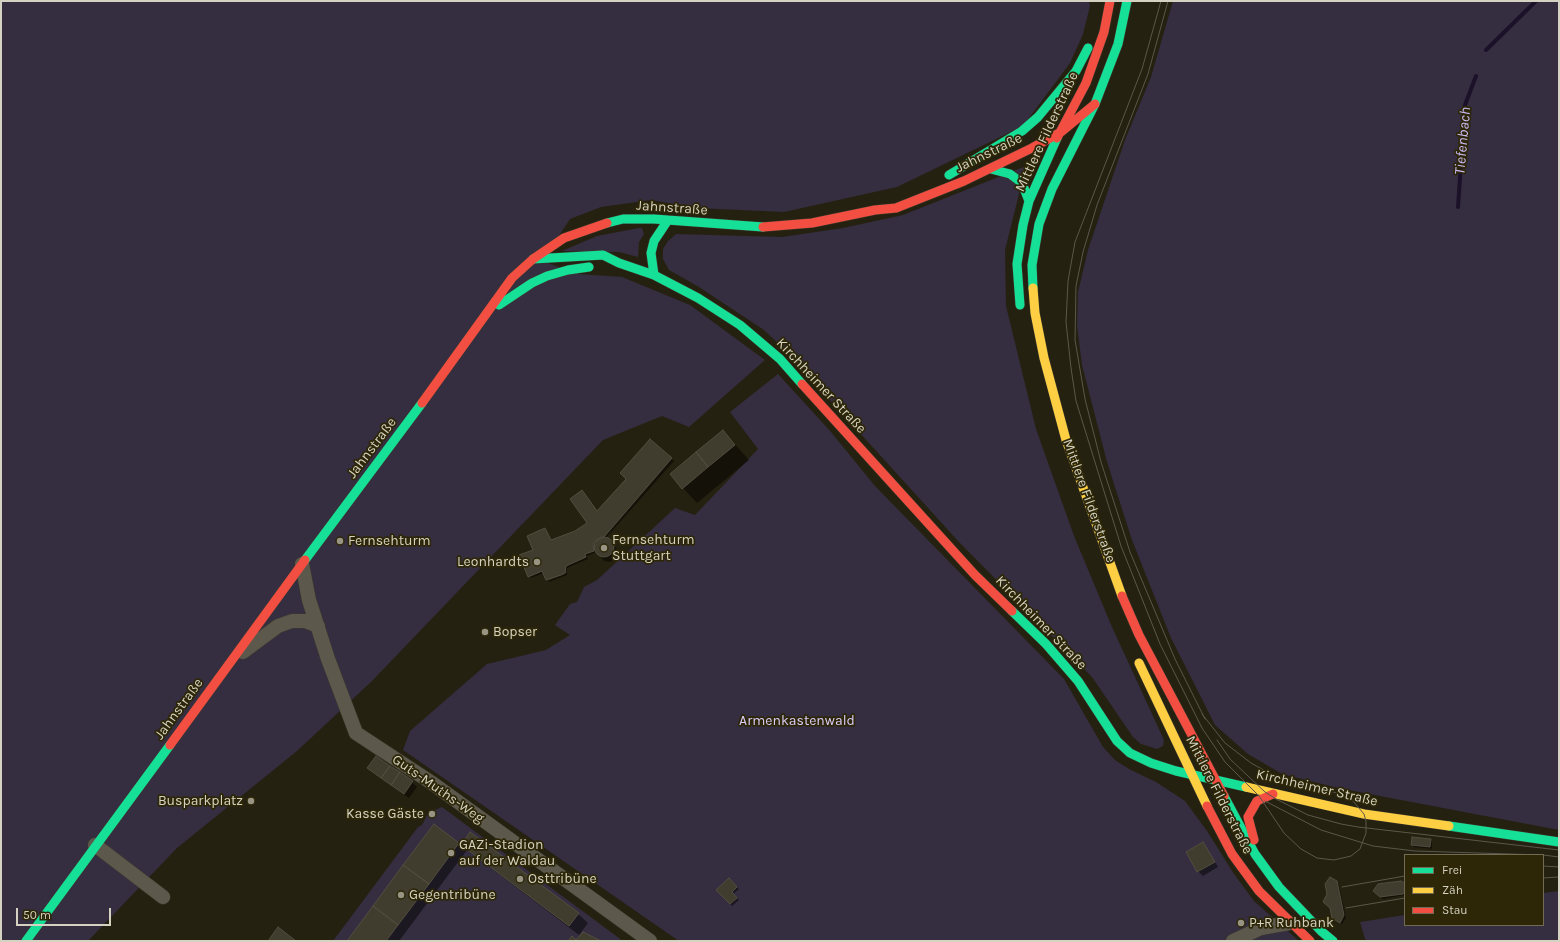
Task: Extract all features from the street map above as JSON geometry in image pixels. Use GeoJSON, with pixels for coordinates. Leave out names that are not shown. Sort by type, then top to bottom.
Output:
{"type":"FeatureCollection","features":[{"type":"Feature","properties":{"kind":"main road"},"geometry":{"type":"LineString","coordinates":[[1104,32],[1110,1]]}},
{"type":"Feature","properties":{"kind":"main road","name":"Jahnstraße"},"geometry":{"type":"LineString","coordinates":[[26,941],[302,564],[404,429],[512,278],[533,259],[564,238],[597,225],[623,219],[654,219],[755,228],[812,224],[875,210],[896,208],[991,169],[1061,132],[1095,104],[1118,44],[1127,1]]}},
{"type":"Feature","properties":{"kind":"main road","name":"Mittlere Filderstraße"},"geometry":{"type":"LineString","coordinates":[[1021,314],[1017,264],[1023,225],[1029,201],[1086,83],[1104,32]]}},
{"type":"Feature","properties":{"kind":"main road","name":"Jahnstraße"},"geometry":{"type":"LineString","coordinates":[[943,178],[1022,131],[1038,116],[1076,71],[1090,45],[1104,32]]}},
{"type":"Feature","properties":{"kind":"main road","name":"Mittlere Filderstraße"},"geometry":{"type":"LineString","coordinates":[[1095,104],[1052,189],[1039,224],[1032,265],[1035,313],[1056,405],[1089,509],[1112,571],[1139,635],[1213,779],[1255,854],[1279,887],[1321,931],[1333,941]]}},
{"type":"Feature","properties":{"kind":"main road"},"geometry":{"type":"LineString","coordinates":[[991,169],[1010,174],[1022,183],[1029,201]]}},
{"type":"Feature","properties":{"kind":"main road","name":"Jahnstraße"},"geometry":{"type":"LineString","coordinates":[[875,210],[897,198],[930,184]]}},
{"type":"Feature","properties":{"kind":"main road"},"geometry":{"type":"LineString","coordinates":[[654,275],[651,253],[654,240],[668,220]]}},
{"type":"Feature","properties":{"kind":"main road","name":"Kirchheimer Straße"},"geometry":{"type":"LineString","coordinates":[[533,259],[603,255],[619,263],[654,275],[698,298],[740,325],[780,359],[975,575],[1046,644],[1078,681],[1117,741],[1130,753],[1151,763],[1176,771],[1273,794],[1390,819],[1559,842]]}},
{"type":"Feature","properties":{"kind":"main road"},"geometry":{"type":"LineString","coordinates":[[487,312],[532,283],[547,276],[568,270],[600,267],[619,263]]}},
{"type":"Feature","properties":{"kind":"main road","name":"Mittlere Filderstraße"},"geometry":{"type":"LineString","coordinates":[[1136,656],[1207,806],[1232,854],[1259,891],[1289,923],[1310,941]]}},
{"type":"Feature","properties":{"kind":"main road"},"geometry":{"type":"LineString","coordinates":[[1255,854],[1253,834],[1248,817],[1257,801],[1273,794]]}},
{"type":"Feature","properties":{"kind":"main road"},"geometry":{"type":"LineString","coordinates":[[1289,923],[1321,931]]}},
{"type":"Feature","properties":{"kind":"street","name":"Guts-Muths-Weg"},"geometry":{"type":"LineString","coordinates":[[302,564],[309,600],[356,733],[432,783],[650,941]]}},
{"type":"Feature","properties":{"kind":"street"},"geometry":{"type":"LineString","coordinates":[[234,657],[278,626],[292,621],[305,621],[318,626]]}},
{"type":"Feature","properties":{"kind":"street"},"geometry":{"type":"LineString","coordinates":[[95,845],[163,897]]}},
{"type":"Feature","properties":{"kind":"street"},"geometry":{"type":"LineString","coordinates":[[1233,941],[1261,928],[1289,923]]}},
{"type":"Feature","properties":{"kind":"green space"},"geometry":{"type":"Polygon","coordinates":[[[1,1],[1089,1],[1090,6],[1083,34],[1070,63],[1023,126],[897,187],[784,212],[696,208],[651,200],[601,207],[570,219],[542,261],[579,274],[622,277],[690,305],[765,360],[689,427],[662,416],[603,440],[372,681],[297,751],[177,848],[88,941],[1,941],[1,1]]]}},
{"type":"Feature","properties":{"kind":"green space"},"geometry":{"type":"Polygon","coordinates":[[[1173,1],[1559,1],[1559,830],[1338,788],[1282,774],[1248,754],[1215,725],[1171,638],[1132,540],[1107,462],[1082,365],[1077,326],[1078,292],[1088,250],[1125,140],[1151,77],[1173,1]]]}},
{"type":"Feature","properties":{"kind":"green space"},"geometry":{"type":"Polygon","coordinates":[[[1026,166],[1005,250],[1006,306],[1036,429],[1074,536],[1112,627],[1164,740],[1163,746],[1157,749],[1141,744],[1133,737],[1092,677],[959,542],[779,344],[764,330],[699,287],[669,270],[663,259],[663,249],[668,241],[676,234],[782,237],[843,228],[903,215],[1026,166]]]}},
{"type":"Feature","properties":{"kind":"green space"},"geometry":{"type":"Polygon","coordinates":[[[642,228],[644,234],[639,242],[638,257],[619,252],[562,251],[597,236],[642,228]]]}},
{"type":"Feature","properties":{"kind":"green space","name":"Armenkastenwald"},"geometry":{"type":"Polygon","coordinates":[[[778,374],[831,432],[875,486],[1064,679],[1103,747],[1115,760],[1129,769],[1156,782],[1185,801],[1254,901],[1299,941],[679,941],[403,750],[410,731],[487,664],[546,650],[570,635],[555,625],[570,604],[577,602],[584,587],[597,580],[675,508],[695,515],[758,449],[730,412],[778,374]]]}},
{"type":"Feature","properties":{"kind":"green space","name":"GAZi-Stadion auf der Waldau"},"geometry":{"type":"Polygon","coordinates":[[[442,807],[623,941],[333,941],[418,827],[422,825],[428,813],[442,807]]]}},
{"type":"Feature","properties":{"kind":"green space"},"geometry":{"type":"Polygon","coordinates":[[[1559,891],[1559,941],[1368,941],[1365,939],[1360,922],[1404,915],[1404,926],[1544,926],[1544,893],[1559,891]]]}},
{"type":"Feature","properties":{"kind":"building"},"geometry":{"type":"Polygon","coordinates":[[[723,430],[735,445],[708,467],[696,452],[723,430]]]}},
{"type":"Feature","properties":{"kind":"building"},"geometry":{"type":"Polygon","coordinates":[[[650,439],[672,458],[604,537],[596,540],[593,544],[594,551],[585,554],[586,557],[566,566],[565,573],[561,575],[546,580],[542,571],[528,577],[519,555],[533,550],[527,536],[545,528],[551,540],[575,531],[587,523],[570,499],[582,490],[597,511],[626,479],[620,473],[650,439]]]}},
{"type":"Feature","properties":{"kind":"building"},"geometry":{"type":"Polygon","coordinates":[[[696,452],[708,467],[682,489],[670,474],[696,452]]]}},
{"type":"Feature","properties":{"kind":"building","name":"Fernsehturm Stuttgart"},"geometry":{"type":"Polygon","coordinates":[[[600,537],[608,537],[614,543],[614,551],[608,557],[600,557],[594,551],[594,543],[600,537]]]}},
{"type":"Feature","properties":{"kind":"building"},"geometry":{"type":"Polygon","coordinates":[[[376,756],[390,766],[381,778],[367,768],[376,756]]]}},
{"type":"Feature","properties":{"kind":"building"},"geometry":{"type":"Polygon","coordinates":[[[390,766],[400,772],[391,785],[381,778],[390,766]]]}},
{"type":"Feature","properties":{"kind":"building"},"geometry":{"type":"Polygon","coordinates":[[[400,772],[413,781],[404,794],[391,785],[400,772]]]}},
{"type":"Feature","properties":{"kind":"building","name":"Gegentribüne"},"geometry":{"type":"Polygon","coordinates":[[[434,824],[459,843],[429,884],[403,865],[434,824]]]}},
{"type":"Feature","properties":{"kind":"building","name":"Osttribüne"},"geometry":{"type":"Polygon","coordinates":[[[470,832],[579,913],[569,926],[461,845],[470,832]]]}},
{"type":"Feature","properties":{"kind":"building"},"geometry":{"type":"Polygon","coordinates":[[[1412,837],[1431,839],[1430,847],[1411,845],[1412,837]]]}},
{"type":"Feature","properties":{"kind":"building"},"geometry":{"type":"Polygon","coordinates":[[[1203,842],[1215,862],[1197,872],[1186,852],[1203,842]]]}},
{"type":"Feature","properties":{"kind":"building","name":"Gegentribüne"},"geometry":{"type":"Polygon","coordinates":[[[403,865],[429,884],[398,925],[373,906],[403,865]]]}},
{"type":"Feature","properties":{"kind":"building"},"geometry":{"type":"Polygon","coordinates":[[[1330,877],[1337,881],[1344,915],[1340,923],[1332,918],[1330,908],[1323,902],[1327,894],[1325,884],[1330,877]]]}},
{"type":"Feature","properties":{"kind":"building"},"geometry":{"type":"Polygon","coordinates":[[[729,878],[737,887],[732,892],[737,898],[730,904],[716,890],[729,878]]]}},
{"type":"Feature","properties":{"kind":"building"},"geometry":{"type":"Polygon","coordinates":[[[1401,881],[1404,882],[1404,892],[1403,894],[1380,897],[1373,891],[1378,884],[1401,881]]]}},
{"type":"Feature","properties":{"kind":"building","name":"Gegentribüne"},"geometry":{"type":"Polygon","coordinates":[[[373,906],[398,925],[386,941],[347,941],[373,906]]]}},
{"type":"Feature","properties":{"kind":"building"},"geometry":{"type":"Polygon","coordinates":[[[278,927],[296,941],[268,941],[278,927]]]}},
{"type":"Feature","properties":{"kind":"building"},"geometry":{"type":"Polygon","coordinates":[[[583,932],[601,941],[568,941],[572,936],[576,940],[583,932]]]}},
{"type":"Feature","properties":{"kind":"waterway","name":"Tiefenbach"},"geometry":{"type":"LineString","coordinates":[[1486,50],[1536,1]]}},
{"type":"Feature","properties":{"kind":"waterway","name":"Tiefenbach"},"geometry":{"type":"LineString","coordinates":[[1458,207],[1465,105],[1476,76]]}},
{"type":"Feature","properties":{"kind":"tram line"},"geometry":{"type":"LineString","coordinates":[[1161,1],[1142,69],[1075,242],[1068,281],[1066,322],[1076,401],[1121,546],[1160,644],[1202,728],[1225,762],[1259,796],[1284,833],[1301,849],[1317,858],[1334,860],[1351,856],[1360,849],[1366,833],[1366,821],[1364,814],[1352,800],[1337,793],[1269,773],[1251,763],[1225,743],[1202,714]]}},
{"type":"Feature","properties":{"kind":"tram line"},"geometry":{"type":"LineString","coordinates":[[1168,1],[1148,74],[1097,205],[1083,252],[1076,286],[1075,340],[1085,399],[1101,462],[1130,552],[1175,659],[1205,719]]}},
{"type":"Feature","properties":{"kind":"tram line"},"geometry":{"type":"LineString","coordinates":[[1217,740],[1230,759],[1265,792],[1308,815],[1358,827],[1559,850]]}},
{"type":"Feature","properties":{"kind":"tram line"},"geometry":{"type":"LineString","coordinates":[[1265,801],[1321,830],[1373,846],[1415,851],[1510,854]]}},
{"type":"Feature","properties":{"kind":"tram line"},"geometry":{"type":"LineString","coordinates":[[1544,855],[1559,857]]}},
{"type":"Feature","properties":{"kind":"tram line"},"geometry":{"type":"LineString","coordinates":[[1544,866],[1559,867]]}},
{"type":"Feature","properties":{"kind":"tram line"},"geometry":{"type":"LineString","coordinates":[[1342,887],[1404,876]]}},
{"type":"Feature","properties":{"kind":"tram line"},"geometry":{"type":"LineString","coordinates":[[1544,878],[1559,877]]}},
{"type":"Feature","properties":{"kind":"tram line"},"geometry":{"type":"LineString","coordinates":[[1346,908],[1404,898]]}},
{"type":"Feature","properties":{"kind":"traffic: fast"},"geometry":{"type":"LineString","coordinates":[[1033,288],[1032,265],[1039,224],[1052,189],[1095,104],[1118,44],[1127,1]]}},
{"type":"Feature","properties":{"kind":"traffic: fast"},"geometry":{"type":"LineString","coordinates":[[949,175],[1022,131],[1038,117],[1076,71],[1088,48]]}},
{"type":"Feature","properties":{"kind":"traffic: fast"},"geometry":{"type":"LineString","coordinates":[[1020,305],[1017,264],[1023,225],[1029,201],[1057,138]]}},
{"type":"Feature","properties":{"kind":"traffic: fast"},"geometry":{"type":"LineString","coordinates":[[991,169],[1010,174],[1022,183],[1029,201]]}},
{"type":"Feature","properties":{"kind":"traffic: fast"},"geometry":{"type":"LineString","coordinates":[[607,223],[623,219],[654,219],[763,227]]}},
{"type":"Feature","properties":{"kind":"traffic: fast"},"geometry":{"type":"LineString","coordinates":[[654,275],[651,253],[654,241],[668,220]]}},
{"type":"Feature","properties":{"kind":"traffic: fast"},"geometry":{"type":"LineString","coordinates":[[533,259],[603,255],[619,263],[654,275],[698,298],[740,325],[780,359],[802,384]]}},
{"type":"Feature","properties":{"kind":"traffic: fast"},"geometry":{"type":"LineString","coordinates":[[499,305],[532,283],[547,276],[568,270],[589,267]]}},
{"type":"Feature","properties":{"kind":"traffic: fast"},"geometry":{"type":"LineString","coordinates":[[305,560],[422,403]]}},
{"type":"Feature","properties":{"kind":"traffic: fast"},"geometry":{"type":"LineString","coordinates":[[1012,611],[1046,644],[1078,681],[1117,741],[1130,753],[1151,763],[1176,771],[1246,787]]}},
{"type":"Feature","properties":{"kind":"traffic: fast"},"geometry":{"type":"LineString","coordinates":[[26,941],[170,745]]}},
{"type":"Feature","properties":{"kind":"traffic: fast"},"geometry":{"type":"LineString","coordinates":[[1224,796],[1255,854],[1279,887],[1321,931],[1333,941]]}},
{"type":"Feature","properties":{"kind":"traffic: fast"},"geometry":{"type":"LineString","coordinates":[[1449,826],[1559,842]]}},
{"type":"Feature","properties":{"kind":"traffic: slow"},"geometry":{"type":"LineString","coordinates":[[1033,288],[1035,313],[1044,358],[1066,440],[1122,596]]}},
{"type":"Feature","properties":{"kind":"traffic: slow"},"geometry":{"type":"LineString","coordinates":[[1139,663],[1207,806]]}},
{"type":"Feature","properties":{"kind":"traffic: slow"},"geometry":{"type":"LineString","coordinates":[[1246,787],[1364,814],[1449,826]]}},
{"type":"Feature","properties":{"kind":"traffic: jam"},"geometry":{"type":"LineString","coordinates":[[1057,138],[1086,83],[1104,32],[1110,1]]}},
{"type":"Feature","properties":{"kind":"traffic: jam"},"geometry":{"type":"LineString","coordinates":[[763,227],[812,223],[875,210],[896,208],[964,181],[1032,148],[1061,132],[1095,104]]}},
{"type":"Feature","properties":{"kind":"traffic: jam"},"geometry":{"type":"LineString","coordinates":[[422,403],[512,278],[533,259],[564,238],[607,223]]}},
{"type":"Feature","properties":{"kind":"traffic: jam"},"geometry":{"type":"LineString","coordinates":[[802,384],[975,575],[1012,611]]}},
{"type":"Feature","properties":{"kind":"traffic: jam"},"geometry":{"type":"LineString","coordinates":[[170,745],[305,560]]}},
{"type":"Feature","properties":{"kind":"traffic: jam"},"geometry":{"type":"LineString","coordinates":[[1122,596],[1139,635],[1224,796]]}},
{"type":"Feature","properties":{"kind":"traffic: jam"},"geometry":{"type":"LineString","coordinates":[[1254,840],[1248,817],[1257,801],[1273,794]]}},
{"type":"Feature","properties":{"kind":"traffic: jam"},"geometry":{"type":"LineString","coordinates":[[1207,806],[1232,854],[1259,891],[1310,941]]}},
{"type":"Feature","properties":{"kind":"place","name":"Fernsehturm"},"geometry":{"type":"Point","coordinates":[340,541]}},
{"type":"Feature","properties":{"kind":"place","name":"Fernsehturm Stuttgart"},"geometry":{"type":"Point","coordinates":[604,548]}},
{"type":"Feature","properties":{"kind":"place","name":"Leonhardts"},"geometry":{"type":"Point","coordinates":[537,562]}},
{"type":"Feature","properties":{"kind":"place","name":"Bopser"},"geometry":{"type":"Point","coordinates":[485,632]}},
{"type":"Feature","properties":{"kind":"place","name":"Busparkplatz"},"geometry":{"type":"Point","coordinates":[251,801]}},
{"type":"Feature","properties":{"kind":"place","name":"Kasse Gäste"},"geometry":{"type":"Point","coordinates":[432,814]}},
{"type":"Feature","properties":{"kind":"place","name":"GAZi-Stadion auf der Waldau"},"geometry":{"type":"Point","coordinates":[451,853]}},
{"type":"Feature","properties":{"kind":"place","name":"Osttribüne"},"geometry":{"type":"Point","coordinates":[520,879]}},
{"type":"Feature","properties":{"kind":"place","name":"Gegentribüne"},"geometry":{"type":"Point","coordinates":[401,895]}},
{"type":"Feature","properties":{"kind":"place","name":"P+R Ruhbank"},"geometry":{"type":"Point","coordinates":[1241,923]}}]}
